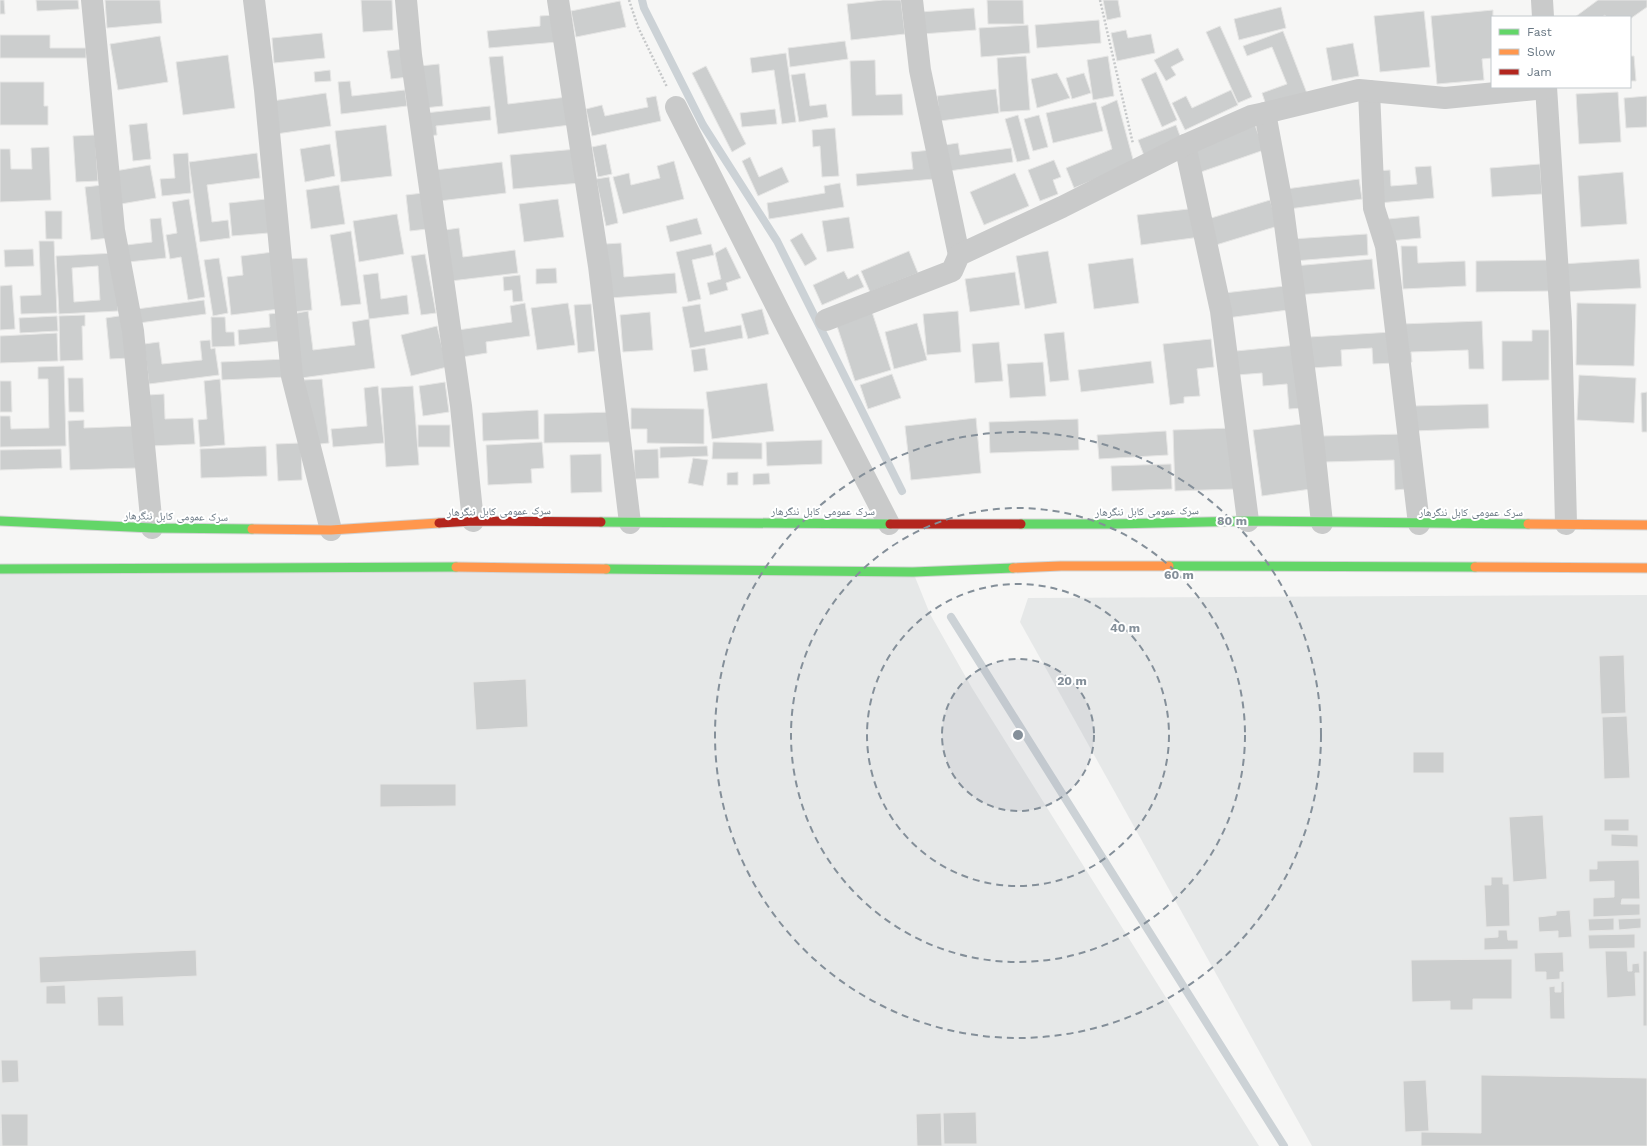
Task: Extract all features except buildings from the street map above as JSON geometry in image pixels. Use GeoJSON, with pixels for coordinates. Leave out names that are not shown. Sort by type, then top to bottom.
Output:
{"type":"FeatureCollection","features":[{"type":"Feature","properties":{"kind":"highway","name":"سرک عمومی کابل ننگرهار"},"geometry":{"type":"LineString","coordinates":[[0,521],[152,528],[331,530],[473,521],[889,524],[1113,524],[1248,521],[1419,524],[1647,525]]}},
{"type":"Feature","properties":{"kind":"highway"},"geometry":{"type":"LineString","coordinates":[[0,569],[414,567],[914,572],[1061,566],[1647,568]]}},
{"type":"Feature","properties":{"kind":"street"},"geometry":{"type":"LineString","coordinates":[[92,0],[114,230],[133,331],[152,528]]}},
{"type":"Feature","properties":{"kind":"street"},"geometry":{"type":"LineString","coordinates":[[254,0],[265,90],[292,376],[331,530]]}},
{"type":"Feature","properties":{"kind":"street"},"geometry":{"type":"LineString","coordinates":[[406,0],[411,55],[461,406],[473,521]]}},
{"type":"Feature","properties":{"kind":"street"},"geometry":{"type":"LineString","coordinates":[[558,0],[599,266],[630,523]]}},
{"type":"Feature","properties":{"kind":"street"},"geometry":{"type":"LineString","coordinates":[[826,320],[952,271],[959,255],[920,70],[912,0]]}},
{"type":"Feature","properties":{"kind":"street"},"geometry":{"type":"LineString","coordinates":[[1542,0],[1543,16]]}},
{"type":"Feature","properties":{"kind":"street"},"geometry":{"type":"LineString","coordinates":[[959,255],[1140,169],[1185,145],[1251,116],[1359,90],[1445,98],[1546,88],[1561,322],[1566,524]]}},
{"type":"Feature","properties":{"kind":"street"},"geometry":{"type":"LineString","coordinates":[[1369,91],[1374,208],[1386,246],[1419,524]]}},
{"type":"Feature","properties":{"kind":"street"},"geometry":{"type":"LineString","coordinates":[[676,107],[889,524]]}},
{"type":"Feature","properties":{"kind":"street"},"geometry":{"type":"LineString","coordinates":[[1265,113],[1283,209],[1312,429],[1322,523]]}},
{"type":"Feature","properties":{"kind":"street"},"geometry":{"type":"LineString","coordinates":[[1185,145],[1221,311],[1248,521]]}},
{"type":"Feature","properties":{"kind":"path"},"geometry":{"type":"LineString","coordinates":[[629,0],[638,27],[676,107]]}},
{"type":"Feature","properties":{"kind":"path"},"geometry":{"type":"LineString","coordinates":[[1100,0],[1140,169]]}},
{"type":"Feature","properties":{"kind":"shaded area"},"geometry":{"type":"Polygon","coordinates":[[[0,569],[913,572],[930,614],[972,688],[1259,1146],[0,1146],[0,569]]]}},
{"type":"Feature","properties":{"kind":"shaded area"},"geometry":{"type":"Polygon","coordinates":[[[1647,595],[1647,1146],[1312,1146],[1020,622],[1028,598],[1647,595]]]}},
{"type":"Feature","properties":{"kind":"waterway"},"geometry":{"type":"LineString","coordinates":[[642,0],[644,8],[703,125],[777,241],[902,491]]}},
{"type":"Feature","properties":{"kind":"waterway"},"geometry":{"type":"LineString","coordinates":[[951,617],[1284,1146]]}},
{"type":"Feature","properties":{"kind":"traffic: fast"},"geometry":{"type":"LineString","coordinates":[[0,521],[152,528],[252,529]]}},
{"type":"Feature","properties":{"kind":"traffic: fast"},"geometry":{"type":"LineString","coordinates":[[1021,524],[1113,524],[1248,521],[1528,524]]}},
{"type":"Feature","properties":{"kind":"traffic: fast"},"geometry":{"type":"LineString","coordinates":[[601,522],[890,524]]}},
{"type":"Feature","properties":{"kind":"traffic: fast"},"geometry":{"type":"LineString","coordinates":[[1169,566],[1475,567]]}},
{"type":"Feature","properties":{"kind":"traffic: fast"},"geometry":{"type":"LineString","coordinates":[[0,569],[456,567]]}},
{"type":"Feature","properties":{"kind":"traffic: fast"},"geometry":{"type":"LineString","coordinates":[[606,569],[913,572],[1013,568]]}},
{"type":"Feature","properties":{"kind":"traffic: slow"},"geometry":{"type":"LineString","coordinates":[[252,529],[331,530],[439,523]]}},
{"type":"Feature","properties":{"kind":"traffic: slow"},"geometry":{"type":"LineString","coordinates":[[1528,524],[1647,525]]}},
{"type":"Feature","properties":{"kind":"traffic: slow"},"geometry":{"type":"LineString","coordinates":[[1013,568],[1061,566],[1169,566]]}},
{"type":"Feature","properties":{"kind":"traffic: slow"},"geometry":{"type":"LineString","coordinates":[[456,567],[606,569]]}},
{"type":"Feature","properties":{"kind":"traffic: slow"},"geometry":{"type":"LineString","coordinates":[[1475,567],[1647,568]]}},
{"type":"Feature","properties":{"kind":"traffic: jam"},"geometry":{"type":"LineString","coordinates":[[439,523],[473,521],[601,522]]}},
{"type":"Feature","properties":{"kind":"traffic: jam"},"geometry":{"type":"LineString","coordinates":[[890,524],[1021,524]]}}]}
